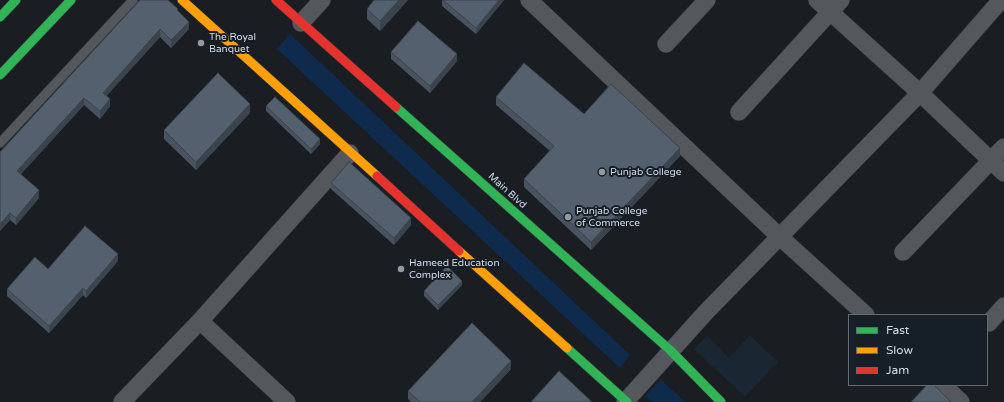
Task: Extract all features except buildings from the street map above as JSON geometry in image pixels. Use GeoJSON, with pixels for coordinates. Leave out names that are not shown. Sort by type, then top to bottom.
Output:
{"type":"FeatureCollection","features":[{"type":"Feature","properties":{"kind":"main road"},"geometry":{"type":"LineString","coordinates":[[0,17],[16,0]]}},
{"type":"Feature","properties":{"kind":"main road"},"geometry":{"type":"LineString","coordinates":[[0,75],[71,0]]}},
{"type":"Feature","properties":{"kind":"main road"},"geometry":{"type":"LineString","coordinates":[[182,0],[626,402]]}},
{"type":"Feature","properties":{"kind":"main road","name":"Main Blvd"},"geometry":{"type":"LineString","coordinates":[[276,0],[300,23],[670,350],[721,402]]}},
{"type":"Feature","properties":{"kind":"street"},"geometry":{"type":"LineString","coordinates":[[300,23],[322,0]]}},
{"type":"Feature","properties":{"kind":"street"},"geometry":{"type":"LineString","coordinates":[[529,0],[780,237],[865,314]]}},
{"type":"Feature","properties":{"kind":"street"},"geometry":{"type":"LineString","coordinates":[[666,44],[707,0]]}},
{"type":"Feature","properties":{"kind":"street"},"geometry":{"type":"LineString","coordinates":[[817,0],[836,6],[920,93],[1004,173]]}},
{"type":"Feature","properties":{"kind":"street"},"geometry":{"type":"LineString","coordinates":[[626,402],[670,350],[920,93],[1001,0]]}},
{"type":"Feature","properties":{"kind":"street"},"geometry":{"type":"LineString","coordinates":[[739,112],[836,6]]}},
{"type":"Feature","properties":{"kind":"street"},"geometry":{"type":"LineString","coordinates":[[903,252],[1004,147]]}},
{"type":"Feature","properties":{"kind":"street"},"geometry":{"type":"LineString","coordinates":[[122,402],[200,321],[350,153]]}},
{"type":"Feature","properties":{"kind":"street"},"geometry":{"type":"LineString","coordinates":[[989,323],[1004,306]]}},
{"type":"Feature","properties":{"kind":"street"},"geometry":{"type":"LineString","coordinates":[[200,321],[287,402]]}},
{"type":"Feature","properties":{"kind":"street"},"geometry":{"type":"LineString","coordinates":[[944,386],[961,402]]}},
{"type":"Feature","properties":{"kind":"lane"},"geometry":{"type":"LineString","coordinates":[[0,143],[133,0]]}},
{"type":"Feature","properties":{"kind":"shaded area"},"geometry":{"type":"Polygon","coordinates":[[[290,34],[630,355],[620,368],[277,49],[290,34]]]}},
{"type":"Feature","properties":{"kind":"shaded area"},"geometry":{"type":"Polygon","coordinates":[[[707,335],[729,358],[750,335],[778,362],[745,397],[694,349],[707,335]]]}},
{"type":"Feature","properties":{"kind":"shaded area"},"geometry":{"type":"Polygon","coordinates":[[[661,380],[685,402],[652,402],[645,396],[661,380]]]}},
{"type":"Feature","properties":{"kind":"traffic: fast"},"geometry":{"type":"LineString","coordinates":[[0,17],[16,0]]}},
{"type":"Feature","properties":{"kind":"traffic: fast"},"geometry":{"type":"LineString","coordinates":[[0,75],[71,0]]}},
{"type":"Feature","properties":{"kind":"traffic: fast"},"geometry":{"type":"LineString","coordinates":[[396,107],[670,350],[721,402]]}},
{"type":"Feature","properties":{"kind":"traffic: fast"},"geometry":{"type":"LineString","coordinates":[[567,348],[627,402]]}},
{"type":"Feature","properties":{"kind":"traffic: slow"},"geometry":{"type":"LineString","coordinates":[[182,0],[377,176]]}},
{"type":"Feature","properties":{"kind":"traffic: slow"},"geometry":{"type":"LineString","coordinates":[[459,251],[567,348]]}},
{"type":"Feature","properties":{"kind":"traffic: jam"},"geometry":{"type":"LineString","coordinates":[[276,0],[396,107]]}},
{"type":"Feature","properties":{"kind":"traffic: jam"},"geometry":{"type":"LineString","coordinates":[[377,176],[459,251]]}},
{"type":"Feature","properties":{"kind":"place","name":"The Royal Banquet"},"geometry":{"type":"Point","coordinates":[201,43]}},
{"type":"Feature","properties":{"kind":"place","name":"Punjab College"},"geometry":{"type":"Point","coordinates":[602,172]}},
{"type":"Feature","properties":{"kind":"place","name":"Punjab College of Commerce"},"geometry":{"type":"Point","coordinates":[568,217]}},
{"type":"Feature","properties":{"kind":"place","name":"Hameed Education Complex"},"geometry":{"type":"Point","coordinates":[401,269]}}]}
